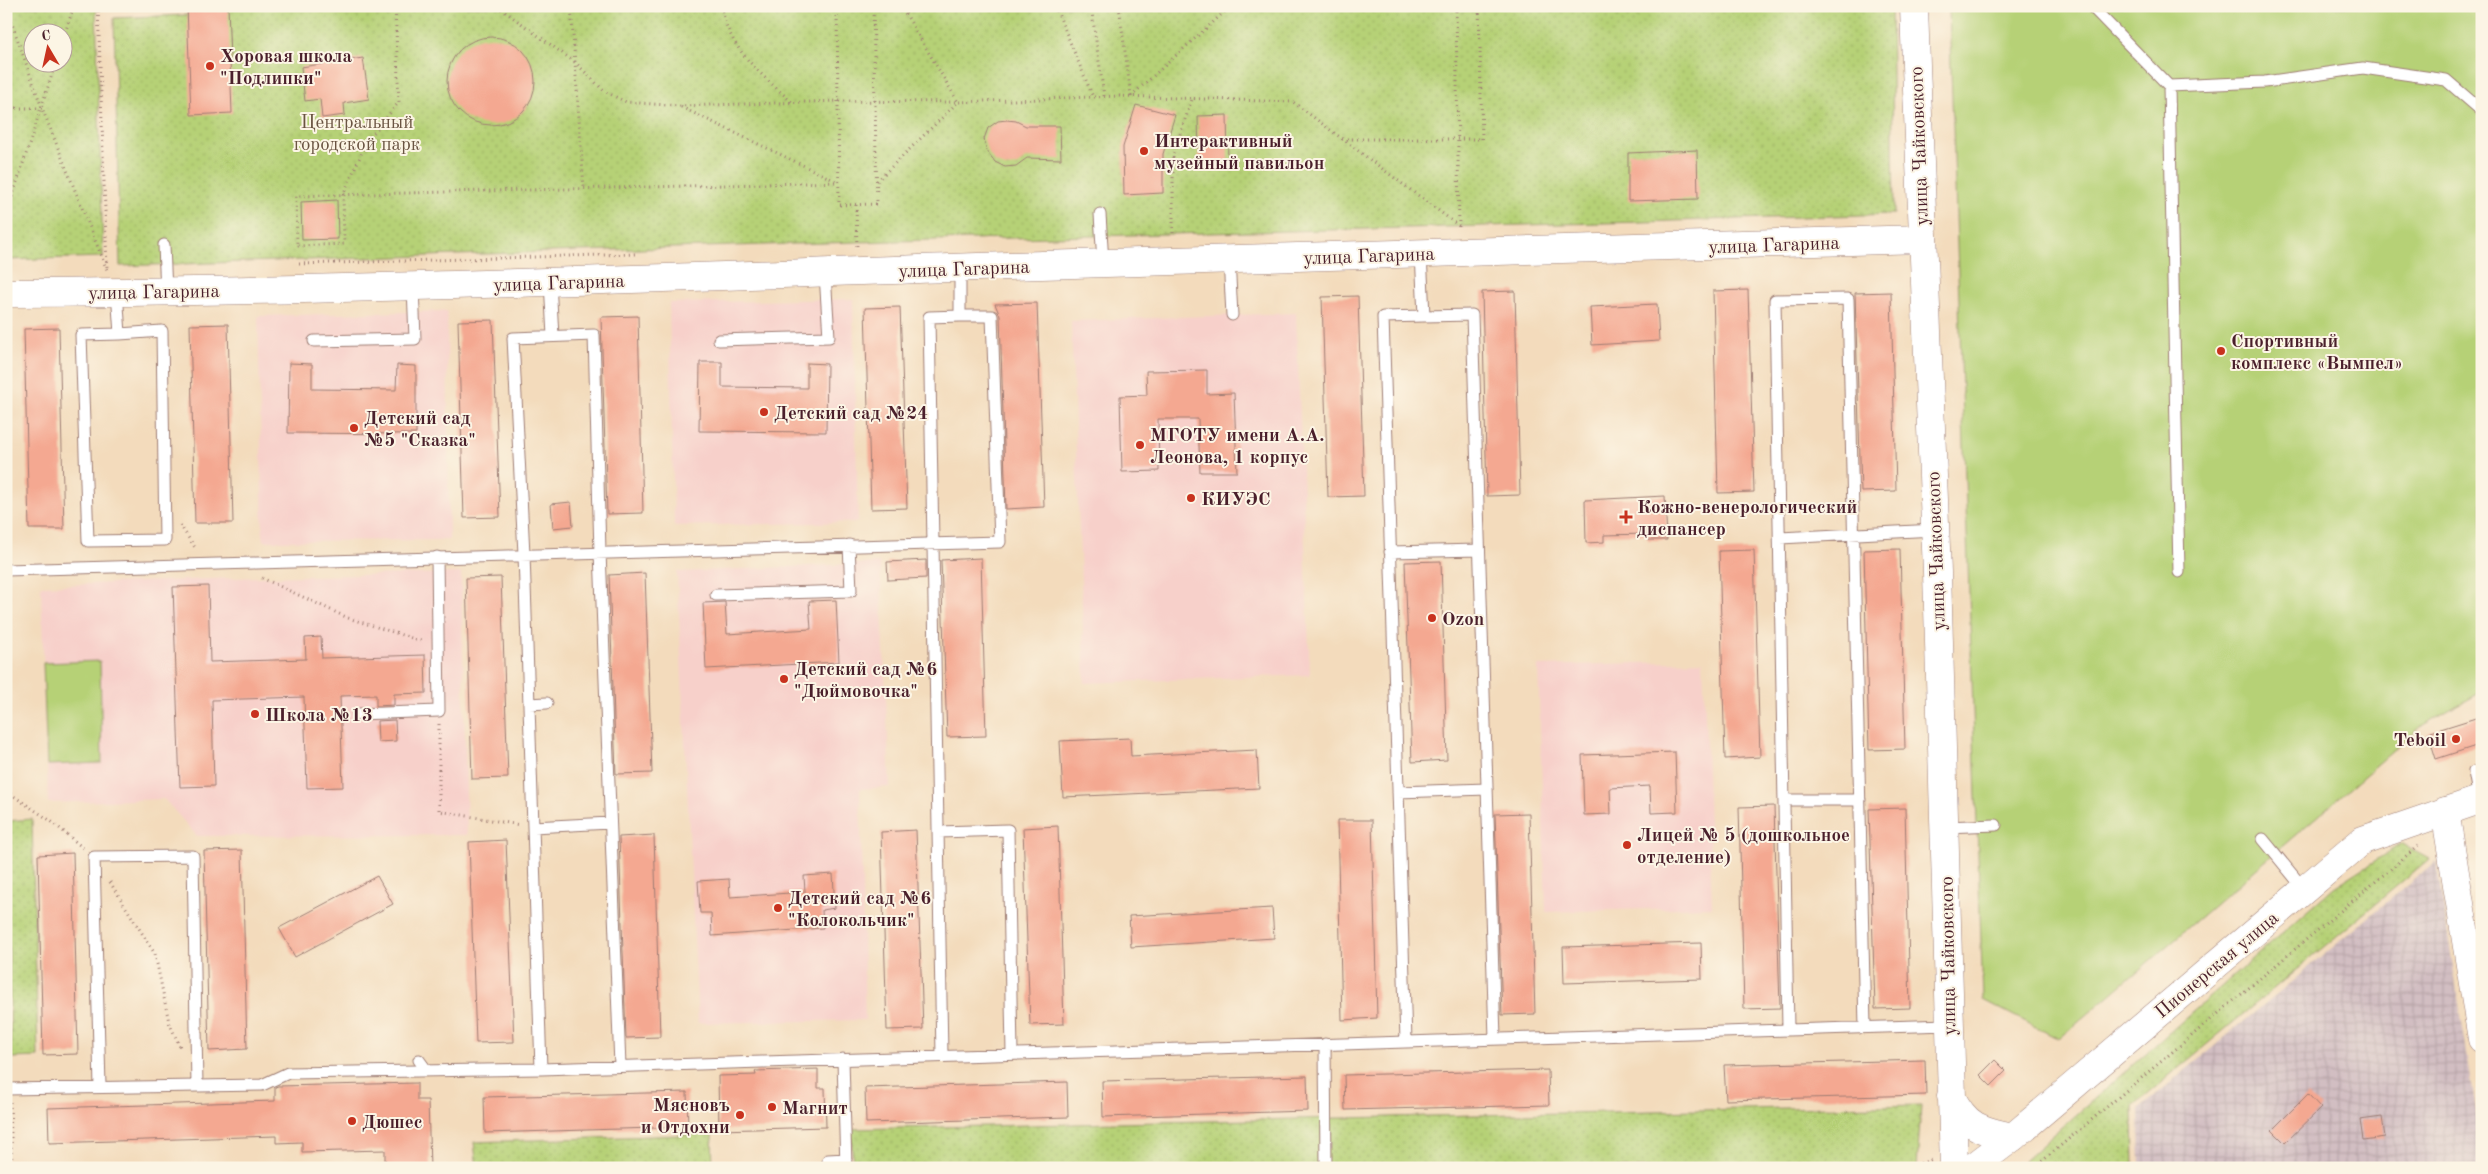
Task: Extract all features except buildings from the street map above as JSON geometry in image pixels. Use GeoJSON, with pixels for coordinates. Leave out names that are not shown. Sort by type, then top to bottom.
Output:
{"type":"FeatureCollection","features":[{"type":"Feature","properties":{"kind":"street","name":"улица Чайковского"},"geometry":{"type":"LineString","coordinates":[[1914,6],[1945,827],[1951,1096],[1943,1164]]}},
{"type":"Feature","properties":{"kind":"street","name":"улица Гагарина"},"geometry":{"type":"LineString","coordinates":[[6,293],[166,292],[413,286],[826,274],[1421,253],[1459,239],[1922,240]]}},
{"type":"Feature","properties":{"kind":"street","name":"Пионерская улица"},"geometry":{"type":"LineString","coordinates":[[1972,1168],[2013,1137],[2363,840],[2480,800]]}},
{"type":"Feature","properties":{"kind":"street"},"geometry":{"type":"LineString","coordinates":[[2445,811],[2475,951],[2482,1039]]}},
{"type":"Feature","properties":{"kind":"street","name":"улица Чайковского"},"geometry":{"type":"LineString","coordinates":[[1951,1096],[1960,1114],[1972,1124],[1991,1132],[2013,1137]]}},
{"type":"Feature","properties":{"kind":"lane"},"geometry":{"type":"LineString","coordinates":[[2091,6],[2169,86],[2179,572]]}},
{"type":"Feature","properties":{"kind":"lane"},"geometry":{"type":"LineString","coordinates":[[2169,86],[2265,82],[2364,68],[2446,80],[2482,111]]}},
{"type":"Feature","properties":{"kind":"lane"},"geometry":{"type":"LineString","coordinates":[[1100,214],[1103,263]]}},
{"type":"Feature","properties":{"kind":"lane"},"geometry":{"type":"LineString","coordinates":[[164,245],[166,292]]}},
{"type":"Feature","properties":{"kind":"lane"},"geometry":{"type":"LineString","coordinates":[[1421,253],[1424,316]]}},
{"type":"Feature","properties":{"kind":"lane"},"geometry":{"type":"LineString","coordinates":[[1229,259],[1232,315]]}},
{"type":"Feature","properties":{"kind":"lane"},"geometry":{"type":"LineString","coordinates":[[960,268],[960,316]]}},
{"type":"Feature","properties":{"kind":"lane"},"geometry":{"type":"LineString","coordinates":[[719,340],[830,337],[826,274]]}},
{"type":"Feature","properties":{"kind":"lane"},"geometry":{"type":"LineString","coordinates":[[550,282],[553,336]]}},
{"type":"Feature","properties":{"kind":"lane"},"geometry":{"type":"LineString","coordinates":[[314,341],[415,339],[413,286]]}},
{"type":"Feature","properties":{"kind":"lane"},"geometry":{"type":"LineString","coordinates":[[117,292],[120,334]]}},
{"type":"Feature","properties":{"kind":"lane"},"geometry":{"type":"LineString","coordinates":[[1788,1029],[1775,300],[1794,299],[1848,299],[1865,1027]]}},
{"type":"Feature","properties":{"kind":"lane"},"geometry":{"type":"LineString","coordinates":[[6,570],[524,554],[849,545],[933,543],[1000,542],[992,316],[929,317],[933,543],[938,832],[942,1056]]}},
{"type":"Feature","properties":{"kind":"lane"},"geometry":{"type":"LineString","coordinates":[[1406,1041],[1383,317],[1472,316],[1495,1038]]}},
{"type":"Feature","properties":{"kind":"lane"},"geometry":{"type":"LineString","coordinates":[[162,331],[165,540],[88,541],[81,335],[120,334],[162,331]]}},
{"type":"Feature","properties":{"kind":"lane"},"geometry":{"type":"LineString","coordinates":[[540,1069],[524,554],[513,338],[553,336],[594,335],[600,552],[620,1066]]}},
{"type":"Feature","properties":{"kind":"lane"},"geometry":{"type":"LineString","coordinates":[[1780,538],[1935,530]]}},
{"type":"Feature","properties":{"kind":"lane"},"geometry":{"type":"LineString","coordinates":[[716,595],[851,591],[849,545]]}},
{"type":"Feature","properties":{"kind":"lane"},"geometry":{"type":"LineString","coordinates":[[1390,552],[1479,550]]}},
{"type":"Feature","properties":{"kind":"lane"},"geometry":{"type":"LineString","coordinates":[[358,714],[439,711],[436,557]]}},
{"type":"Feature","properties":{"kind":"lane"},"geometry":{"type":"LineString","coordinates":[[529,704],[547,703]]}},
{"type":"Feature","properties":{"kind":"lane"},"geometry":{"type":"LineString","coordinates":[[2480,800],[2474,772],[2482,769]]}},
{"type":"Feature","properties":{"kind":"lane"},"geometry":{"type":"LineString","coordinates":[[1398,792],[1487,789]]}},
{"type":"Feature","properties":{"kind":"lane"},"geometry":{"type":"LineString","coordinates":[[1784,800],[1860,800]]}},
{"type":"Feature","properties":{"kind":"lane"},"geometry":{"type":"LineString","coordinates":[[533,827],[610,823]]}},
{"type":"Feature","properties":{"kind":"lane"},"geometry":{"type":"LineString","coordinates":[[1945,827],[1996,825]]}},
{"type":"Feature","properties":{"kind":"lane"},"geometry":{"type":"LineString","coordinates":[[938,832],[1008,830],[1012,1054]]}},
{"type":"Feature","properties":{"kind":"lane"},"geometry":{"type":"LineString","coordinates":[[2263,839],[2304,889]]}},
{"type":"Feature","properties":{"kind":"lane"},"geometry":{"type":"LineString","coordinates":[[100,1087],[94,857],[193,856],[197,1086]]}},
{"type":"Feature","properties":{"kind":"lane"},"geometry":{"type":"LineString","coordinates":[[6,1089],[262,1085],[288,1073],[540,1069],[1788,1029],[1948,1026]]}},
{"type":"Feature","properties":{"kind":"lane"},"geometry":{"type":"LineString","coordinates":[[1325,1044],[1326,1168]]}},
{"type":"Feature","properties":{"kind":"lane"},"geometry":{"type":"LineString","coordinates":[[828,1160],[846,1164],[843,1059]]}},
{"type":"Feature","properties":{"kind":"lane"},"geometry":{"type":"LineString","coordinates":[[419,1060],[427,1070]]}},
{"type":"Feature","properties":{"kind":"path"},"geometry":{"type":"LineString","coordinates":[[69,22],[74,6]]}},
{"type":"Feature","properties":{"kind":"path"},"geometry":{"type":"LineString","coordinates":[[6,7],[42,108],[108,271],[98,6]]}},
{"type":"Feature","properties":{"kind":"path"},"geometry":{"type":"LineString","coordinates":[[395,6],[399,102],[367,141],[343,195],[344,244],[297,246],[296,196],[343,195],[584,188],[839,182]]}},
{"type":"Feature","properties":{"kind":"path"},"geometry":{"type":"LineString","coordinates":[[497,6],[576,63],[604,91],[626,102],[680,106],[839,101],[958,102],[1104,96],[1293,102],[1342,139],[1459,239]]}},
{"type":"Feature","properties":{"kind":"path"},"geometry":{"type":"LineString","coordinates":[[571,6],[584,188]]}},
{"type":"Feature","properties":{"kind":"path"},"geometry":{"type":"LineString","coordinates":[[722,6],[724,22],[752,67],[792,102]]}},
{"type":"Feature","properties":{"kind":"path"},"geometry":{"type":"LineString","coordinates":[[837,6],[839,205],[877,204],[873,6]]}},
{"type":"Feature","properties":{"kind":"path"},"geometry":{"type":"LineString","coordinates":[[901,6],[958,102]]}},
{"type":"Feature","properties":{"kind":"path"},"geometry":{"type":"LineString","coordinates":[[1055,6],[1093,97]]}},
{"type":"Feature","properties":{"kind":"path"},"geometry":{"type":"LineString","coordinates":[[1091,6],[1104,96]]}},
{"type":"Feature","properties":{"kind":"path"},"geometry":{"type":"LineString","coordinates":[[1119,6],[1131,96]]}},
{"type":"Feature","properties":{"kind":"path"},"geometry":{"type":"LineString","coordinates":[[1131,96],[1230,6]]}},
{"type":"Feature","properties":{"kind":"path"},"geometry":{"type":"LineString","coordinates":[[1456,6],[1459,239]]}},
{"type":"Feature","properties":{"kind":"path"},"geometry":{"type":"LineString","coordinates":[[1342,139],[1482,139],[1479,6]]}},
{"type":"Feature","properties":{"kind":"path"},"geometry":{"type":"LineString","coordinates":[[6,216],[53,72]]}},
{"type":"Feature","properties":{"kind":"path"},"geometry":{"type":"LineString","coordinates":[[1173,233],[1173,155],[1192,99]]}},
{"type":"Feature","properties":{"kind":"path"},"geometry":{"type":"LineString","coordinates":[[877,181],[958,102]]}},
{"type":"Feature","properties":{"kind":"path"},"geometry":{"type":"LineString","coordinates":[[680,106],[839,182]]}},
{"type":"Feature","properties":{"kind":"path"},"geometry":{"type":"LineString","coordinates":[[6,108],[42,108]]}},
{"type":"Feature","properties":{"kind":"path"},"geometry":{"type":"LineString","coordinates":[[165,502],[207,565]]}},
{"type":"Feature","properties":{"kind":"path"},"geometry":{"type":"LineString","coordinates":[[260,577],[348,618],[437,646]]}},
{"type":"Feature","properties":{"kind":"path"},"geometry":{"type":"LineString","coordinates":[[439,711],[439,811],[533,827]]}},
{"type":"Feature","properties":{"kind":"path"},"geometry":{"type":"LineString","coordinates":[[6,791],[51,821],[94,857],[155,954],[169,1022],[183,1054]]}},
{"type":"Feature","properties":{"kind":"path"},"geometry":{"type":"LineString","coordinates":[[2034,1168],[2421,844]]}},
{"type":"Feature","properties":{"kind":"path"},"geometry":{"type":"LineString","coordinates":[[1906,1168],[1943,1164]]}},
{"type":"Feature","properties":{"kind":"shaded area","name":"Детский сад №24"},"geometry":{"type":"Polygon","coordinates":[[[853,299],[858,522],[674,526],[669,303],[853,299]]]}},
{"type":"Feature","properties":{"kind":"shaded area","name":"Детский сад №5 \"Сказка\""},"geometry":{"type":"Polygon","coordinates":[[[447,311],[449,540],[263,541],[258,316],[447,311]]]}},
{"type":"Feature","properties":{"kind":"shaded area","name":"КИУЭС"},"geometry":{"type":"Polygon","coordinates":[[[1296,313],[1310,675],[1085,683],[1071,321],[1296,313]]]}},
{"type":"Feature","properties":{"kind":"shaded area"},"geometry":{"type":"Polygon","coordinates":[[[880,563],[890,787],[860,789],[865,1020],[698,1023],[677,572],[880,563]]]}},
{"type":"Feature","properties":{"kind":"shaded area","name":"Школа №13"},"geometry":{"type":"Polygon","coordinates":[[[461,573],[467,835],[197,836],[164,799],[48,803],[41,586],[260,577],[461,573]]]}},
{"type":"Feature","properties":{"kind":"shaded area","name":"Лицей № 5 (дошкольное отделение)"},"geometry":{"type":"Polygon","coordinates":[[[1703,661],[1712,907],[1546,912],[1538,666],[1703,661]]]}},
{"type":"Feature","properties":{"kind":"shaded area"},"geometry":{"type":"Polygon","coordinates":[[[2436,861],[2482,1147],[2482,1168],[2140,1168],[2139,1109],[2436,861]]]}},
{"type":"Feature","properties":{"kind":"green space"},"geometry":{"type":"Polygon","coordinates":[[[6,6],[96,6],[103,257],[6,260],[6,6]]]}},
{"type":"Feature","properties":{"kind":"green space","name":"Центральный городской парк"},"geometry":{"type":"Polygon","coordinates":[[[228,6],[1891,6],[1894,214],[856,242],[120,266],[114,18],[187,15],[228,6]]]}},
{"type":"Feature","properties":{"kind":"green space","name":"Спортивный комплекс «Вымпел»"},"geometry":{"type":"Polygon","coordinates":[[[2022,6],[2482,6],[2482,691],[2423,725],[2059,1039],[1983,1000],[1949,11],[2022,6]]]}},
{"type":"Feature","properties":{"kind":"green space"},"geometry":{"type":"Polygon","coordinates":[[[100,661],[102,763],[47,765],[43,663],[100,661]]]}},
{"type":"Feature","properties":{"kind":"green space"},"geometry":{"type":"Polygon","coordinates":[[[32,819],[38,1057],[11,1058],[6,821],[32,819]]]}},
{"type":"Feature","properties":{"kind":"green space"},"geometry":{"type":"Polygon","coordinates":[[[2401,844],[2429,859],[2133,1106],[2134,1168],[2016,1168],[2334,887],[2401,844]]]}},
{"type":"Feature","properties":{"kind":"green space"},"geometry":{"type":"Polygon","coordinates":[[[1921,1105],[1917,1168],[853,1168],[851,1129],[1921,1105]]]}},
{"type":"Feature","properties":{"kind":"green space"},"geometry":{"type":"Polygon","coordinates":[[[712,1134],[713,1168],[477,1168],[474,1142],[712,1134]]]}},
{"type":"Feature","properties":{"kind":"place","name":"Хоровая школа \"Подлипки\""},"geometry":{"type":"Point","coordinates":[210,66]}},
{"type":"Feature","properties":{"kind":"place","name":"Интерактивный музейный павильон"},"geometry":{"type":"Point","coordinates":[1144,151]}},
{"type":"Feature","properties":{"kind":"place","name":"Спортивный комплекс «Вымпел»"},"geometry":{"type":"Point","coordinates":[2221,351]}},
{"type":"Feature","properties":{"kind":"place","name":"Детский сад №24"},"geometry":{"type":"Point","coordinates":[764,412]}},
{"type":"Feature","properties":{"kind":"place","name":"Детский сад №5 \"Сказка\""},"geometry":{"type":"Point","coordinates":[354,428]}},
{"type":"Feature","properties":{"kind":"place","name":"МГОТУ имени А.А. Леонова, 1 корпус"},"geometry":{"type":"Point","coordinates":[1140,445]}},
{"type":"Feature","properties":{"kind":"place","name":"КИУЭС"},"geometry":{"type":"Point","coordinates":[1191,498]}},
{"type":"Feature","properties":{"kind":"place","name":"Кожно-венерологический диспансер"},"geometry":{"type":"Point","coordinates":[1626,517]}},
{"type":"Feature","properties":{"kind":"place","name":"Ozon"},"geometry":{"type":"Point","coordinates":[1432,618]}},
{"type":"Feature","properties":{"kind":"place","name":"Детский сад №6 \"Дюймовочка\""},"geometry":{"type":"Point","coordinates":[784,679]}},
{"type":"Feature","properties":{"kind":"place","name":"Школа №13"},"geometry":{"type":"Point","coordinates":[255,714]}},
{"type":"Feature","properties":{"kind":"place","name":"Teboil"},"geometry":{"type":"Point","coordinates":[2456,739]}},
{"type":"Feature","properties":{"kind":"place","name":"Лицей № 5 (дошкольное отделение)"},"geometry":{"type":"Point","coordinates":[1627,845]}},
{"type":"Feature","properties":{"kind":"place","name":"Детский сад №6 \"Колокольчик\""},"geometry":{"type":"Point","coordinates":[778,908]}},
{"type":"Feature","properties":{"kind":"place","name":"Магнит"},"geometry":{"type":"Point","coordinates":[772,1107]}},
{"type":"Feature","properties":{"kind":"place","name":"Мясновъ и Отдохни"},"geometry":{"type":"Point","coordinates":[740,1115]}},
{"type":"Feature","properties":{"kind":"place","name":"Дюшес"},"geometry":{"type":"Point","coordinates":[352,1121]}}]}
